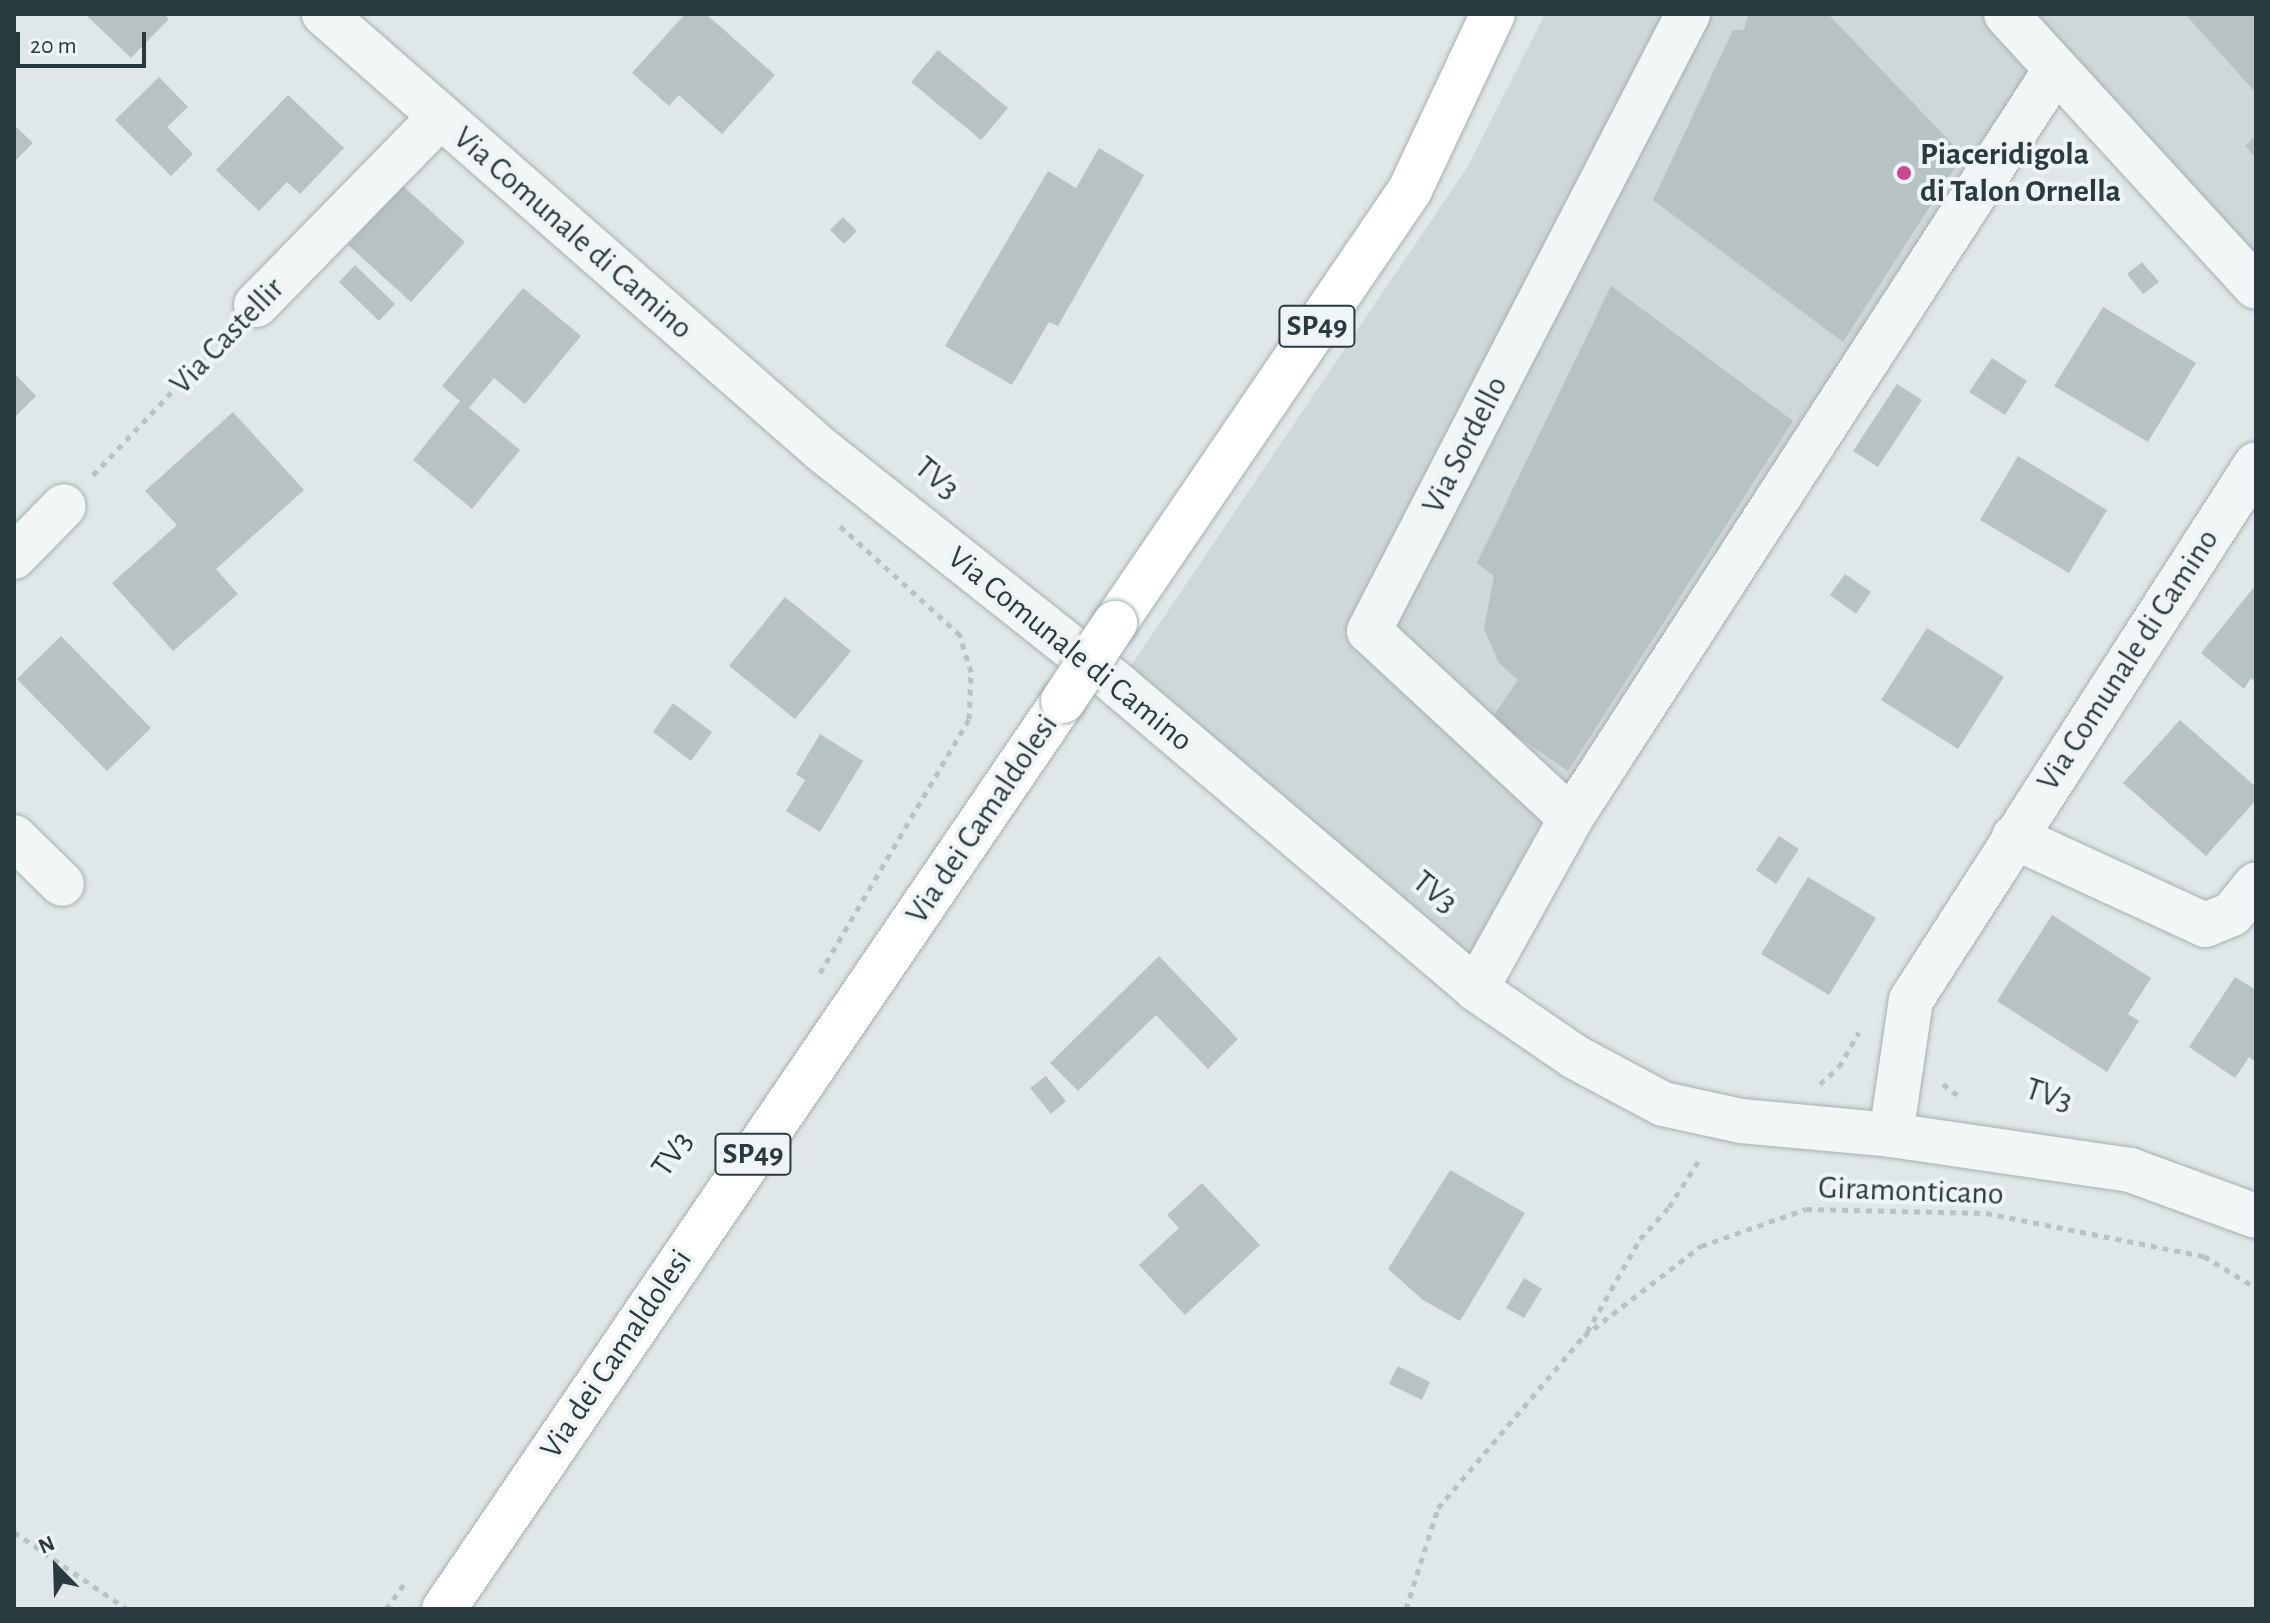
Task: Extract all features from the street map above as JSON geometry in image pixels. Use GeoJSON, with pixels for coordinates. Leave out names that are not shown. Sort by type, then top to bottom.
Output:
{"type":"FeatureCollection","features":[{"type":"Feature","properties":{"kind":"main road","name":"Via dei Camaldolesi"},"geometry":{"type":"LineString","coordinates":[[444,1609],[1410,190],[1493,14]]}},
{"type":"Feature","properties":{"kind":"street","name":"Via Comunale di Camino"},"geometry":{"type":"LineString","coordinates":[[324,14],[814,443],[1118,685],[1476,989],[1575,1057],[1663,1104],[1741,1121],[1891,1135],[2130,1170],[2256,1216]]}},
{"type":"Feature","properties":{"kind":"street","name":"Via Sordello"},"geometry":{"type":"LineString","coordinates":[[1571,818],[1369,631],[1688,14]]}},
{"type":"Feature","properties":{"kind":"street"},"geometry":{"type":"LineString","coordinates":[[2006,14],[2256,287]]}},
{"type":"Feature","properties":{"kind":"street"},"geometry":{"type":"LineString","coordinates":[[1476,989],[1571,818],[2056,69]]}},
{"type":"Feature","properties":{"kind":"street","name":"Via Castellir"},"geometry":{"type":"LineString","coordinates":[[256,305],[441,116]]}},
{"type":"Feature","properties":{"kind":"street","name":"Via Comunale di Camino"},"geometry":{"type":"LineString","coordinates":[[1891,1135],[1911,1000],[2014,837],[2251,483]]}},
{"type":"Feature","properties":{"kind":"street"},"geometry":{"type":"LineString","coordinates":[[14,557],[64,506]]}},
{"type":"Feature","properties":{"kind":"street"},"geometry":{"type":"LineString","coordinates":[[14,837],[62,884]]}},
{"type":"Feature","properties":{"kind":"street"},"geometry":{"type":"LineString","coordinates":[[2014,837],[2205,925],[2232,914],[2256,884]]}},
{"type":"Feature","properties":{"kind":"path","name":"Via Castellir"},"geometry":{"type":"LineString","coordinates":[[64,506],[256,305]]}},
{"type":"Feature","properties":{"kind":"path"},"geometry":{"type":"LineString","coordinates":[[811,988],[969,719],[971,672],[960,635],[825,513]]}},
{"type":"Feature","properties":{"kind":"path"},"geometry":{"type":"LineString","coordinates":[[1813,1090],[1839,1067],[1862,1025],[1926,1046],[1932,1074],[1958,1097],[1970,1099]]}},
{"type":"Feature","properties":{"kind":"path"},"geometry":{"type":"LineString","coordinates":[[1584,1336],[1640,1239],[1669,1207],[1699,1159],[1741,1121]]}},
{"type":"Feature","properties":{"kind":"path","name":"Giramonticano"},"geometry":{"type":"LineString","coordinates":[[1406,1609],[1438,1508],[1584,1336],[1701,1246],[1806,1209],[1986,1213],[2204,1256],[2256,1288]]}},
{"type":"Feature","properties":{"kind":"path"},"geometry":{"type":"LineString","coordinates":[[14,1532],[127,1609]]}},
{"type":"Feature","properties":{"kind":"path"},"geometry":{"type":"LineString","coordinates":[[386,1609],[413,1570]]}},
{"type":"Feature","properties":{"kind":"shaded area"},"geometry":{"type":"Polygon","coordinates":[[[1545,14],[2256,14],[2256,287],[2056,69],[1476,989],[1118,685],[1468,166],[1545,14]]]}},
{"type":"Feature","properties":{"kind":"building"},"geometry":{"type":"Polygon","coordinates":[[[85,14],[164,14],[169,19],[131,58],[85,14]]]}},
{"type":"Feature","properties":{"kind":"building"},"geometry":{"type":"Polygon","coordinates":[[[685,14],[706,14],[775,75],[722,134],[679,95],[669,106],[632,73],[685,14]]]}},
{"type":"Feature","properties":{"kind":"building"},"geometry":{"type":"Polygon","coordinates":[[[1748,14],[1828,14],[1963,155],[1843,342],[1653,200],[1733,30],[1744,30],[1748,14]]]}},
{"type":"Feature","properties":{"kind":"building"},"geometry":{"type":"Polygon","coordinates":[[[2185,14],[2256,14],[2256,93],[2185,14]]]}},
{"type":"Feature","properties":{"kind":"building"},"geometry":{"type":"Polygon","coordinates":[[[938,50],[1008,108],[981,140],[911,82],[938,50]]]}},
{"type":"Feature","properties":{"kind":"building"},"geometry":{"type":"Polygon","coordinates":[[[159,77],[188,107],[167,127],[193,154],[171,176],[115,120],[159,77]]]}},
{"type":"Feature","properties":{"kind":"building"},"geometry":{"type":"Polygon","coordinates":[[[288,95],[344,148],[300,194],[287,182],[259,211],[216,170],[288,95]]]}},
{"type":"Feature","properties":{"kind":"building"},"geometry":{"type":"Polygon","coordinates":[[[14,125],[33,143],[14,162],[14,125]]]}},
{"type":"Feature","properties":{"kind":"building"},"geometry":{"type":"Polygon","coordinates":[[[2256,136],[2256,158],[2245,146],[2256,136]]]}},
{"type":"Feature","properties":{"kind":"building"},"geometry":{"type":"Polygon","coordinates":[[[1099,148],[1144,175],[1058,326],[1049,322],[1012,385],[945,346],[1048,171],[1076,188],[1099,148]]]}},
{"type":"Feature","properties":{"kind":"building"},"geometry":{"type":"Polygon","coordinates":[[[402,185],[465,242],[411,302],[348,245],[402,185]]]}},
{"type":"Feature","properties":{"kind":"building"},"geometry":{"type":"Polygon","coordinates":[[[843,217],[857,231],[844,244],[830,230],[843,217]]]}},
{"type":"Feature","properties":{"kind":"building"},"geometry":{"type":"Polygon","coordinates":[[[2142,262],[2159,282],[2143,294],[2127,274],[2142,262]]]}},
{"type":"Feature","properties":{"kind":"building"},"geometry":{"type":"Polygon","coordinates":[[[355,265],[395,304],[379,321],[339,282],[355,265]]]}},
{"type":"Feature","properties":{"kind":"building"},"geometry":{"type":"Polygon","coordinates":[[[1611,286],[1793,421],[1568,771],[1508,730],[1485,728],[1518,680],[1499,663],[1484,629],[1494,576],[1477,563],[1611,286]]]}},
{"type":"Feature","properties":{"kind":"building"},"geometry":{"type":"Polygon","coordinates":[[[523,288],[581,336],[525,404],[494,378],[469,408],[520,450],[472,509],[413,460],[460,401],[442,386],[523,288]]]}},
{"type":"Feature","properties":{"kind":"building"},"geometry":{"type":"Polygon","coordinates":[[[2103,307],[2196,363],[2148,442],[2054,386],[2103,307]]]}},
{"type":"Feature","properties":{"kind":"building"},"geometry":{"type":"Polygon","coordinates":[[[1992,358],[2027,381],[2005,415],[1969,392],[1992,358]]]}},
{"type":"Feature","properties":{"kind":"building"},"geometry":{"type":"Polygon","coordinates":[[[14,373],[36,396],[14,418],[14,373]]]}},
{"type":"Feature","properties":{"kind":"building"},"geometry":{"type":"Polygon","coordinates":[[[1897,384],[1922,400],[1878,467],[1853,451],[1897,384]]]}},
{"type":"Feature","properties":{"kind":"building"},"geometry":{"type":"Polygon","coordinates":[[[233,412],[304,490],[216,569],[238,594],[173,651],[112,583],[177,525],[145,491],[233,412]]]}},
{"type":"Feature","properties":{"kind":"building"},"geometry":{"type":"Polygon","coordinates":[[[2018,456],[2107,510],[2069,573],[1980,520],[2018,456]]]}},
{"type":"Feature","properties":{"kind":"building"},"geometry":{"type":"Polygon","coordinates":[[[1845,574],[1871,592],[1856,614],[1830,595],[1845,574]]]}},
{"type":"Feature","properties":{"kind":"building"},"geometry":{"type":"Polygon","coordinates":[[[2254,587],[2256,682],[2251,678],[2244,689],[2201,653],[2254,587]]]}},
{"type":"Feature","properties":{"kind":"building"},"geometry":{"type":"Polygon","coordinates":[[[785,597],[851,651],[795,719],[729,666],[785,597]]]}},
{"type":"Feature","properties":{"kind":"building"},"geometry":{"type":"Polygon","coordinates":[[[1927,628],[2004,677],[1958,749],[1881,700],[1927,628]]]}},
{"type":"Feature","properties":{"kind":"building"},"geometry":{"type":"Polygon","coordinates":[[[61,636],[151,728],[107,771],[17,679],[61,636]]]}},
{"type":"Feature","properties":{"kind":"building"},"geometry":{"type":"Polygon","coordinates":[[[673,703],[712,732],[691,761],[653,732],[673,703]]]}},
{"type":"Feature","properties":{"kind":"building"},"geometry":{"type":"Polygon","coordinates":[[[2180,720],[2256,787],[2256,800],[2206,856],[2123,783],[2180,720]]]}},
{"type":"Feature","properties":{"kind":"building"},"geometry":{"type":"Polygon","coordinates":[[[820,734],[863,761],[820,832],[786,811],[805,780],[796,774],[820,734]]]}},
{"type":"Feature","properties":{"kind":"building"},"geometry":{"type":"Polygon","coordinates":[[[1779,836],[1799,849],[1776,884],[1756,870],[1779,836]]]}},
{"type":"Feature","properties":{"kind":"building"},"geometry":{"type":"Polygon","coordinates":[[[1808,877],[1876,918],[1829,995],[1761,954],[1808,877]]]}},
{"type":"Feature","properties":{"kind":"building"},"geometry":{"type":"Polygon","coordinates":[[[2052,915],[2151,978],[2128,1014],[2139,1021],[2107,1072],[1997,1001],[2052,915]]]}},
{"type":"Feature","properties":{"kind":"building"},"geometry":{"type":"Polygon","coordinates":[[[1159,956],[1238,1039],[1208,1069],[1156,1015],[1078,1091],[1050,1063],[1159,956]]]}},
{"type":"Feature","properties":{"kind":"building"},"geometry":{"type":"Polygon","coordinates":[[[2235,977],[2256,990],[2256,1062],[2249,1057],[2235,1078],[2189,1047],[2235,977]]]}},
{"type":"Feature","properties":{"kind":"building"},"geometry":{"type":"Polygon","coordinates":[[[1046,1076],[1066,1101],[1051,1114],[1030,1088],[1046,1076]]]}},
{"type":"Feature","properties":{"kind":"building"},"geometry":{"type":"Polygon","coordinates":[[[1450,1170],[1525,1213],[1460,1321],[1423,1300],[1388,1269],[1450,1170]]]}},
{"type":"Feature","properties":{"kind":"building"},"geometry":{"type":"Polygon","coordinates":[[[1202,1183],[1260,1245],[1185,1315],[1139,1265],[1179,1228],[1167,1215],[1202,1183]]]}},
{"type":"Feature","properties":{"kind":"building"},"geometry":{"type":"Polygon","coordinates":[[[1524,1278],[1542,1289],[1524,1318],[1506,1308],[1524,1278]]]}},
{"type":"Feature","properties":{"kind":"building"},"geometry":{"type":"Polygon","coordinates":[[[1398,1366],[1430,1382],[1422,1400],[1389,1384],[1398,1366]]]}},
{"type":"Feature","properties":{"kind":"place","name":"Piaceridigola di Talon Ornella"},"geometry":{"type":"Point","coordinates":[1904,173]}}]}
